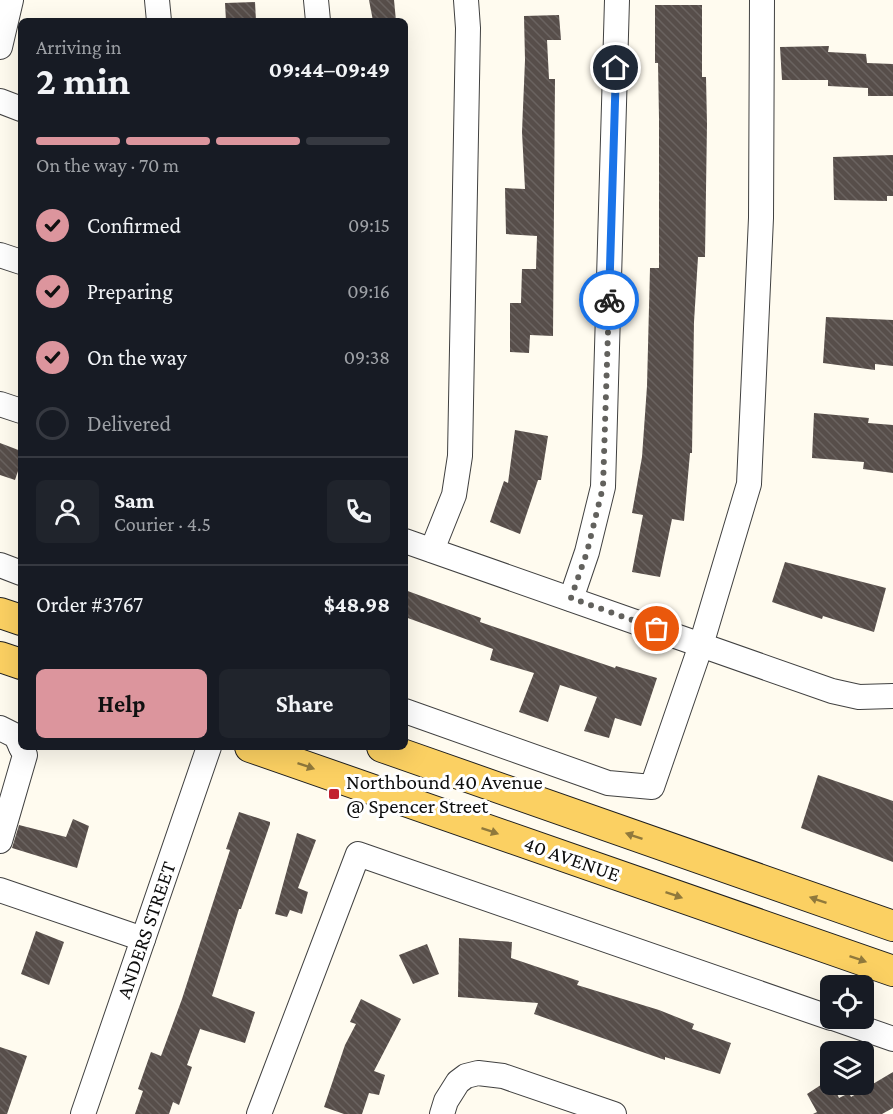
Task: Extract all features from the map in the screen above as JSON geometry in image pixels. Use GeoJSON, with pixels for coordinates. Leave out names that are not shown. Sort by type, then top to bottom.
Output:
{"type":"FeatureCollection","features":[{"type":"Feature","properties":{"kind":"main road"},"geometry":{"type":"LineString","coordinates":[[0,613],[18,619]]}},
{"type":"Feature","properties":{"kind":"main road"},"geometry":{"type":"LineString","coordinates":[[0,657],[18,663]]}},
{"type":"Feature","properties":{"kind":"main road","name":"40 AVENUE"},"geometry":{"type":"LineString","coordinates":[[259,750],[893,971]]}},
{"type":"Feature","properties":{"kind":"main road","name":"40 AVENUE"},"geometry":{"type":"LineString","coordinates":[[391,750],[893,926]]}},
{"type":"Feature","properties":{"kind":"street"},"geometry":{"type":"LineString","coordinates":[[0,47],[11,0]]}},
{"type":"Feature","properties":{"kind":"street"},"geometry":{"type":"LineString","coordinates":[[158,0],[159,18]]}},
{"type":"Feature","properties":{"kind":"street"},"geometry":{"type":"LineString","coordinates":[[315,0],[318,18]]}},
{"type":"Feature","properties":{"kind":"street"},"geometry":{"type":"LineString","coordinates":[[432,550],[453,495],[460,456],[468,40],[466,0]]}},
{"type":"Feature","properties":{"kind":"street"},"geometry":{"type":"LineString","coordinates":[[571,598],[590,542],[603,487],[617,0]]}},
{"type":"Feature","properties":{"kind":"street"},"geometry":{"type":"LineString","coordinates":[[408,712],[608,783],[652,787],[701,645],[749,484],[761,218],[762,0]]}},
{"type":"Feature","properties":{"kind":"street"},"geometry":{"type":"LineString","coordinates":[[0,101],[18,108]]}},
{"type":"Feature","properties":{"kind":"street"},"geometry":{"type":"LineString","coordinates":[[0,255],[18,261]]}},
{"type":"Feature","properties":{"kind":"street"},"geometry":{"type":"LineString","coordinates":[[0,404],[18,410]]}},
{"type":"Feature","properties":{"kind":"street"},"geometry":{"type":"LineString","coordinates":[[408,542],[846,695],[872,698],[893,696]]}},
{"type":"Feature","properties":{"kind":"street"},"geometry":{"type":"LineString","coordinates":[[0,565],[18,572]]}},
{"type":"Feature","properties":{"kind":"street"},"geometry":{"type":"LineString","coordinates":[[0,728],[16,736],[18,740]]}},
{"type":"Feature","properties":{"kind":"street"},"geometry":{"type":"LineString","coordinates":[[0,841],[25,755],[22,750]]}},
{"type":"Feature","properties":{"kind":"street","name":"ANDERS STREET"},"geometry":{"type":"LineString","coordinates":[[84,1114],[208,750]]}},
{"type":"Feature","properties":{"kind":"street"},"geometry":{"type":"LineString","coordinates":[[259,1114],[358,854],[820,1014]]}},
{"type":"Feature","properties":{"kind":"street"},"geometry":{"type":"LineString","coordinates":[[0,890],[143,939]]}},
{"type":"Feature","properties":{"kind":"street"},"geometry":{"type":"LineString","coordinates":[[864,1029],[893,1039]]}},
{"type":"Feature","properties":{"kind":"street"},"geometry":{"type":"LineString","coordinates":[[442,1114],[446,1101],[458,1082],[478,1072],[503,1076],[614,1114]]}},
{"type":"Feature","properties":{"kind":"building"},"geometry":{"type":"Polygon","coordinates":[[[369,0],[394,0],[396,18],[372,18],[369,0]]]}},
{"type":"Feature","properties":{"kind":"building"},"geometry":{"type":"Polygon","coordinates":[[[255,2],[256,18],[226,18],[225,3],[255,2]]]}},
{"type":"Feature","properties":{"kind":"building"},"geometry":{"type":"Polygon","coordinates":[[[655,5],[702,5],[702,77],[706,77],[707,124],[705,257],[698,257],[694,322],[692,453],[690,453],[684,521],[672,519],[660,577],[632,572],[643,515],[632,513],[642,457],[647,386],[650,268],[659,268],[659,118],[658,63],[655,63],[655,5]]]}},
{"type":"Feature","properties":{"kind":"building"},"geometry":{"type":"Polygon","coordinates":[[[559,15],[561,40],[547,40],[549,79],[555,79],[553,336],[530,335],[529,353],[510,352],[510,303],[521,303],[522,269],[536,269],[537,236],[506,234],[505,188],[525,189],[522,132],[524,16],[559,15]]]}},
{"type":"Feature","properties":{"kind":"building"},"geometry":{"type":"Polygon","coordinates":[[[829,46],[828,52],[866,54],[867,63],[893,64],[893,96],[868,96],[868,88],[828,86],[828,80],[782,80],[780,47],[829,46]]]}},
{"type":"Feature","properties":{"kind":"building"},"geometry":{"type":"Polygon","coordinates":[[[893,155],[893,196],[887,196],[887,201],[834,200],[833,157],[893,155]]]}},
{"type":"Feature","properties":{"kind":"building"},"geometry":{"type":"Polygon","coordinates":[[[826,317],[893,320],[893,366],[875,364],[875,370],[823,363],[826,317]]]}},
{"type":"Feature","properties":{"kind":"building"},"geometry":{"type":"Polygon","coordinates":[[[814,413],[869,418],[868,423],[893,425],[893,473],[863,469],[864,462],[812,458],[814,413]]]}},
{"type":"Feature","properties":{"kind":"building"},"geometry":{"type":"Polygon","coordinates":[[[515,430],[548,436],[541,480],[538,480],[520,534],[490,522],[504,481],[508,483],[515,430]]]}},
{"type":"Feature","properties":{"kind":"building"},"geometry":{"type":"Polygon","coordinates":[[[0,443],[18,450],[18,471],[15,480],[0,475],[0,443]]]}},
{"type":"Feature","properties":{"kind":"building"},"geometry":{"type":"Polygon","coordinates":[[[785,562],[886,588],[874,632],[823,616],[822,619],[772,602],[785,562]]]}},
{"type":"Feature","properties":{"kind":"building"},"geometry":{"type":"Polygon","coordinates":[[[408,591],[481,618],[480,622],[615,668],[616,666],[657,678],[641,726],[615,718],[609,738],[584,731],[597,697],[560,685],[548,722],[519,712],[534,673],[490,660],[493,649],[408,618],[408,591]]]}},
{"type":"Feature","properties":{"kind":"building"},"geometry":{"type":"Polygon","coordinates":[[[818,775],[893,801],[893,862],[801,828],[818,775]]]}},
{"type":"Feature","properties":{"kind":"building"},"geometry":{"type":"Polygon","coordinates":[[[239,812],[270,822],[270,824],[241,909],[239,909],[212,996],[255,1012],[245,1043],[200,1029],[187,1065],[192,1067],[179,1105],[173,1102],[169,1114],[135,1114],[143,1091],[138,1089],[151,1052],[161,1056],[182,999],[230,850],[226,849],[239,812]]]}},
{"type":"Feature","properties":{"kind":"building"},"geometry":{"type":"Polygon","coordinates":[[[73,819],[89,826],[77,868],[12,848],[19,825],[66,837],[73,819]]]}},
{"type":"Feature","properties":{"kind":"building"},"geometry":{"type":"Polygon","coordinates":[[[297,833],[316,840],[298,888],[308,892],[302,914],[290,910],[287,917],[275,914],[297,833]]]}},
{"type":"Feature","properties":{"kind":"building"},"geometry":{"type":"Polygon","coordinates":[[[36,931],[64,942],[49,985],[21,974],[36,931]]]}},
{"type":"Feature","properties":{"kind":"building"},"geometry":{"type":"Polygon","coordinates":[[[459,938],[512,942],[511,958],[579,981],[577,985],[659,1010],[694,1024],[692,1029],[731,1043],[720,1074],[665,1057],[665,1060],[534,1014],[538,1003],[458,997],[459,938]]]}},
{"type":"Feature","properties":{"kind":"building"},"geometry":{"type":"Polygon","coordinates":[[[427,944],[439,974],[413,984],[399,955],[427,944]]]}},
{"type":"Feature","properties":{"kind":"building"},"geometry":{"type":"Polygon","coordinates":[[[361,999],[401,1019],[374,1071],[385,1075],[379,1095],[369,1093],[362,1114],[344,1114],[324,1107],[345,1045],[356,1024],[350,1022],[361,999]]]}},
{"type":"Feature","properties":{"kind":"building"},"geometry":{"type":"Polygon","coordinates":[[[0,1047],[27,1056],[7,1114],[0,1114],[0,1047]]]}},
{"type":"Feature","properties":{"kind":"building"},"geometry":{"type":"Polygon","coordinates":[[[893,1072],[893,1108],[882,1114],[813,1114],[817,1112],[807,1094],[820,1086],[820,1095],[838,1095],[839,1098],[845,1095],[851,1097],[874,1095],[874,1083],[893,1072]]]}},
{"type":"Feature","properties":{"kind":"way so far"},"geometry":{"type":"LineString","coordinates":[[609,300],[603,487],[587,552],[571,598],[657,629]]}},
{"type":"Feature","properties":{"kind":"place","name":"Northbound 40 Avenue @ Spencer Street"},"geometry":{"type":"Point","coordinates":[334,794]}},
{"type":"Feature","properties":{"kind":"route"},"geometry":{"type":"LineString","coordinates":[[609,300],[616,68]]}}]}
